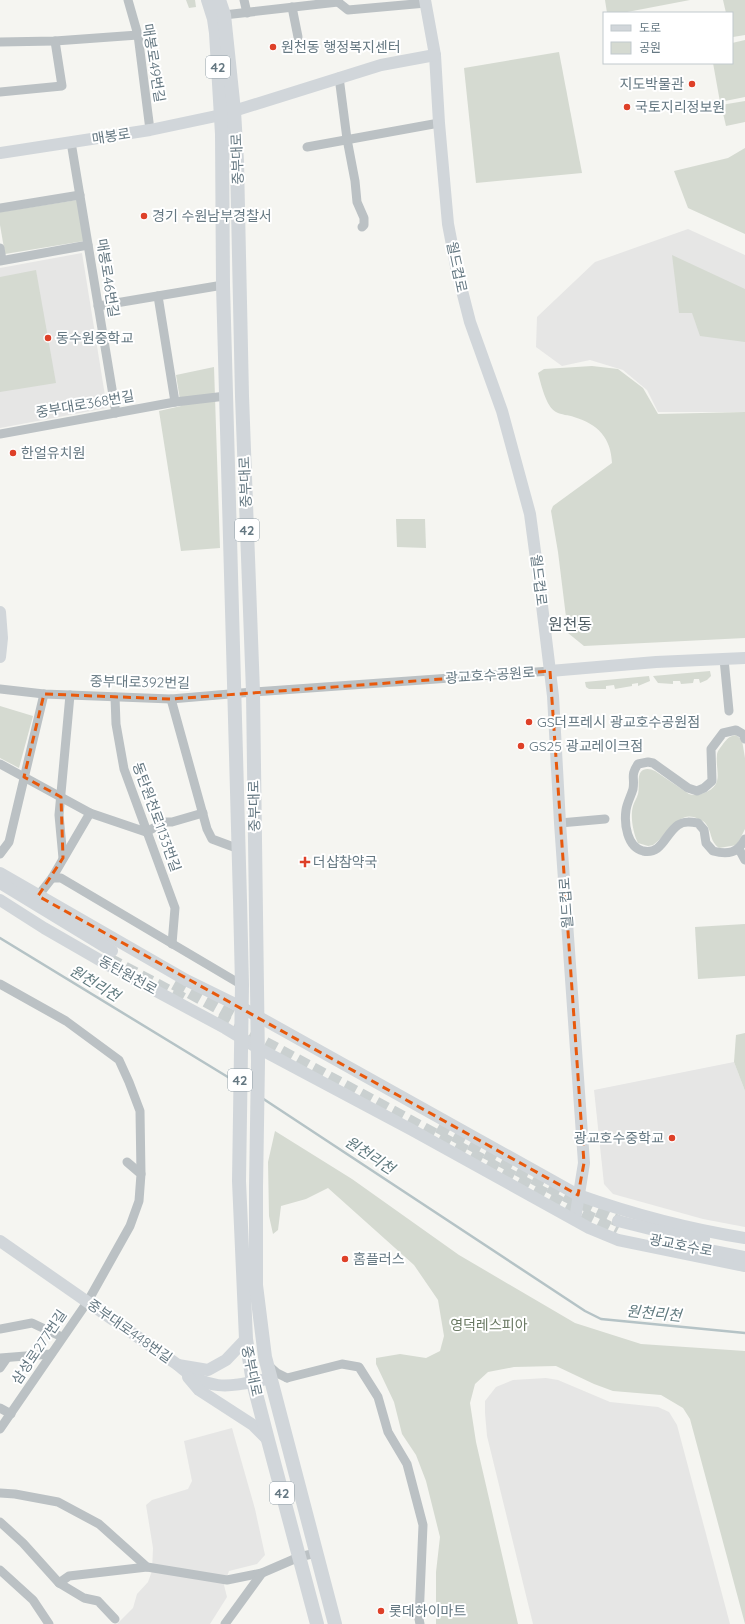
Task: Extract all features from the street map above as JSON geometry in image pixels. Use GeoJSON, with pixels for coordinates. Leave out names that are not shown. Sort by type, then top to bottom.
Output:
{"type":"FeatureCollection","features":[{"type":"Feature","properties":{"kind":"main road","name":"중부대로"},"geometry":{"type":"LineString","coordinates":[[208,0],[214,19],[237,162],[242,396],[252,692],[258,1048],[256,1122],[256,1285],[267,1364],[335,1624]]}},
{"type":"Feature","properties":{"kind":"main road","name":"중부대로"},"geometry":{"type":"LineString","coordinates":[[219,0],[224,15],[228,113],[222,162],[223,284],[242,986],[239,1181],[246,1339],[253,1382],[317,1624]]}},
{"type":"Feature","properties":{"kind":"main road"},"geometry":{"type":"LineString","coordinates":[[222,162],[237,162]]}},
{"type":"Feature","properties":{"kind":"main road"},"geometry":{"type":"LineString","coordinates":[[263,1420],[271,1418],[274,1422],[288,1466],[295,1469]]}},
{"type":"Feature","properties":{"kind":"street","name":"매봉로49번길"},"geometry":{"type":"LineString","coordinates":[[128,0],[138,34],[150,130]]}},
{"type":"Feature","properties":{"kind":"street"},"geometry":{"type":"LineString","coordinates":[[244,0],[247,13]]}},
{"type":"Feature","properties":{"kind":"street"},"geometry":{"type":"LineString","coordinates":[[224,15],[337,1],[348,10],[425,2]]}},
{"type":"Feature","properties":{"kind":"street","name":"월드컵로"},"geometry":{"type":"LineString","coordinates":[[425,2],[435,55],[439,123],[448,224],[457,271],[470,322],[502,411],[530,514],[550,671],[553,696],[560,823],[584,1163],[575,1219]]}},
{"type":"Feature","properties":{"kind":"street"},"geometry":{"type":"LineString","coordinates":[[292,7],[298,37]]}},
{"type":"Feature","properties":{"kind":"street"},"geometry":{"type":"LineString","coordinates":[[0,42],[55,41],[138,34]]}},
{"type":"Feature","properties":{"kind":"street"},"geometry":{"type":"LineString","coordinates":[[0,92],[62,86],[55,41]]}},
{"type":"Feature","properties":{"kind":"street","name":"매봉로"},"geometry":{"type":"LineString","coordinates":[[0,153],[150,130],[228,113],[381,65],[435,55]]}},
{"type":"Feature","properties":{"kind":"street"},"geometry":{"type":"LineString","coordinates":[[339,77],[357,202],[364,218],[364,225],[362,227]]}},
{"type":"Feature","properties":{"kind":"street"},"geometry":{"type":"LineString","coordinates":[[307,147],[439,123]]}},
{"type":"Feature","properties":{"kind":"street","name":"매봉로46번길"},"geometry":{"type":"LineString","coordinates":[[71,142],[116,413]]}},
{"type":"Feature","properties":{"kind":"street"},"geometry":{"type":"LineString","coordinates":[[0,208],[80,195]]}},
{"type":"Feature","properties":{"kind":"street"},"geometry":{"type":"LineString","coordinates":[[0,248],[1,260],[88,245]]}},
{"type":"Feature","properties":{"kind":"street"},"geometry":{"type":"LineString","coordinates":[[98,306],[223,284]]}},
{"type":"Feature","properties":{"kind":"street"},"geometry":{"type":"LineString","coordinates":[[158,296],[175,402]]}},
{"type":"Feature","properties":{"kind":"street","name":"중부대로368번길"},"geometry":{"type":"LineString","coordinates":[[0,434],[175,402],[226,396]]}},
{"type":"Feature","properties":{"kind":"street"},"geometry":{"type":"LineString","coordinates":[[0,612],[2,638],[0,657]]}},
{"type":"Feature","properties":{"kind":"street","name":"광교호수공원로"},"geometry":{"type":"LineString","coordinates":[[234,693],[550,671],[656,662],[745,658]]}},
{"type":"Feature","properties":{"kind":"street"},"geometry":{"type":"LineString","coordinates":[[724,659],[729,711]]}},
{"type":"Feature","properties":{"kind":"street","name":"중부대로392번길"},"geometry":{"type":"LineString","coordinates":[[0,689],[44,694],[171,699],[234,693]]}},
{"type":"Feature","properties":{"kind":"street"},"geometry":{"type":"LineString","coordinates":[[0,854],[9,842],[44,694]]}},
{"type":"Feature","properties":{"kind":"street","name":"중부대로392번길"},"geometry":{"type":"LineString","coordinates":[[63,858],[59,815],[70,695]]}},
{"type":"Feature","properties":{"kind":"street","name":"동탄원천로1133번길"},"geometry":{"type":"LineString","coordinates":[[115,697],[116,724],[124,769],[175,908],[172,944]]}},
{"type":"Feature","properties":{"kind":"street","name":"중부대로"},"geometry":{"type":"LineString","coordinates":[[171,699],[207,829],[212,839],[239,849]]}},
{"type":"Feature","properties":{"kind":"street"},"geometry":{"type":"LineString","coordinates":[[745,739],[743,734],[736,730],[723,733],[711,749],[712,781],[704,788],[697,791],[688,788],[653,763],[648,762],[638,764],[633,772],[633,789],[626,810],[627,834],[632,845],[643,851],[654,851],[677,826],[687,822],[698,823],[704,830],[706,843],[713,851],[732,852],[739,849],[745,839]]}},
{"type":"Feature","properties":{"kind":"street"},"geometry":{"type":"LineString","coordinates":[[0,764],[90,812],[146,832],[165,822],[172,822],[203,813]]}},
{"type":"Feature","properties":{"kind":"street"},"geometry":{"type":"LineString","coordinates":[[38,896],[52,878],[90,812]]}},
{"type":"Feature","properties":{"kind":"street"},"geometry":{"type":"LineString","coordinates":[[560,823],[604,819]]}},
{"type":"Feature","properties":{"kind":"street"},"geometry":{"type":"LineString","coordinates":[[739,849],[745,860]]}},
{"type":"Feature","properties":{"kind":"street","name":"동탄원천로"},"geometry":{"type":"LineString","coordinates":[[0,873],[186,980],[241,1007],[578,1195],[625,1211],[701,1231],[745,1238]]}},
{"type":"Feature","properties":{"kind":"street"},"geometry":{"type":"LineString","coordinates":[[52,878],[61,878],[242,986]]}},
{"type":"Feature","properties":{"kind":"street"},"geometry":{"type":"LineString","coordinates":[[0,884],[111,955],[0,892]]}},
{"type":"Feature","properties":{"kind":"street","name":"동탄원천로"},"geometry":{"type":"LineString","coordinates":[[0,900],[44,928],[118,970],[241,1044],[258,1048],[412,1130],[589,1228],[618,1240],[745,1266]]}},
{"type":"Feature","properties":{"kind":"street","name":"삼성로277번길"},"geometry":{"type":"LineString","coordinates":[[0,984],[66,1021],[119,1060],[140,1112],[141,1174],[139,1201],[130,1226],[88,1301],[0,1430]]}},
{"type":"Feature","properties":{"kind":"street"},"geometry":{"type":"LineString","coordinates":[[127,1162],[141,1174]]}},
{"type":"Feature","properties":{"kind":"street","name":"광교호수로"},"geometry":{"type":"LineString","coordinates":[[745,1247],[618,1226],[745,1257]]}},
{"type":"Feature","properties":{"kind":"street","name":"중부대로448번길"},"geometry":{"type":"LineString","coordinates":[[0,1241],[88,1301],[178,1365],[188,1374],[203,1382],[226,1386],[271,1378]]}},
{"type":"Feature","properties":{"kind":"street"},"geometry":{"type":"LineString","coordinates":[[0,1329],[32,1323],[62,1337]]}},
{"type":"Feature","properties":{"kind":"street"},"geometry":{"type":"LineString","coordinates":[[178,1365],[208,1370],[226,1360],[246,1339]]}},
{"type":"Feature","properties":{"kind":"street"},"geometry":{"type":"LineString","coordinates":[[0,1368],[3,1358],[51,1354]]}},
{"type":"Feature","properties":{"kind":"street"},"geometry":{"type":"LineString","coordinates":[[267,1364],[276,1372],[287,1378]]}},
{"type":"Feature","properties":{"kind":"street"},"geometry":{"type":"LineString","coordinates":[[276,1396],[279,1387],[287,1378],[342,1364],[359,1367],[378,1397],[388,1432],[407,1464],[423,1524],[420,1624]]}},
{"type":"Feature","properties":{"kind":"street"},"geometry":{"type":"LineString","coordinates":[[178,1365],[199,1390],[253,1425],[268,1440]]}},
{"type":"Feature","properties":{"kind":"street"},"geometry":{"type":"LineString","coordinates":[[0,1408],[10,1414]]}},
{"type":"Feature","properties":{"kind":"street"},"geometry":{"type":"LineString","coordinates":[[0,1493],[15,1494],[58,1502],[99,1524],[147,1567]]}},
{"type":"Feature","properties":{"kind":"street"},"geometry":{"type":"LineString","coordinates":[[0,1522],[24,1543],[60,1583],[84,1598],[98,1601],[115,1619]]}},
{"type":"Feature","properties":{"kind":"street"},"geometry":{"type":"LineString","coordinates":[[60,1583],[70,1576],[147,1567],[227,1580],[262,1573],[299,1557],[316,1552]]}},
{"type":"Feature","properties":{"kind":"street"},"geometry":{"type":"LineString","coordinates":[[0,1570],[33,1600],[49,1624]]}},
{"type":"Feature","properties":{"kind":"street"},"geometry":{"type":"LineString","coordinates":[[225,1624],[262,1573]]}},
{"type":"Feature","properties":{"kind":"highlighted area"},"geometry":{"type":"Polygon","coordinates":[[[550,671],[584,1163],[578,1195],[38,896],[63,858],[61,797],[24,777],[44,694],[171,699],[550,671]]]}},
{"type":"Feature","properties":{"kind":"shaded area"},"geometry":{"type":"Polygon","coordinates":[[[688,229],[745,255],[745,412],[658,412],[647,390],[623,370],[590,360],[562,366],[536,347],[537,317],[595,262],[688,229]]]}},
{"type":"Feature","properties":{"kind":"shaded area","name":"동수원중학교"},"geometry":{"type":"Polygon","coordinates":[[[82,253],[107,408],[0,428],[0,268],[82,253]]]}},
{"type":"Feature","properties":{"kind":"shaded area","name":"광교호수중학교"},"geometry":{"type":"Polygon","coordinates":[[[734,1062],[745,1091],[745,1227],[703,1219],[613,1194],[604,1184],[594,1090],[734,1062]]]}},
{"type":"Feature","properties":{"kind":"shaded area"},"geometry":{"type":"Polygon","coordinates":[[[546,1378],[558,1380],[610,1402],[658,1407],[669,1412],[677,1425],[730,1624],[533,1624],[487,1436],[485,1401],[496,1387],[513,1380],[546,1378]]]}},
{"type":"Feature","properties":{"kind":"shaded area"},"geometry":{"type":"Polygon","coordinates":[[[232,1428],[255,1509],[265,1555],[257,1564],[229,1571],[224,1585],[227,1597],[210,1624],[117,1624],[133,1608],[137,1594],[148,1582],[152,1571],[153,1548],[146,1505],[152,1500],[188,1489],[192,1481],[184,1441],[232,1428]]]}},
{"type":"Feature","properties":{"kind":"green space"},"geometry":{"type":"Polygon","coordinates":[[[186,0],[195,0],[196,7],[189,8],[186,0]]]}},
{"type":"Feature","properties":{"kind":"green space"},"geometry":{"type":"Polygon","coordinates":[[[605,0],[690,0],[627,12],[607,12],[605,0]]]}},
{"type":"Feature","properties":{"kind":"green space"},"geometry":{"type":"Polygon","coordinates":[[[723,0],[745,0],[745,35],[733,37],[733,12],[726,12],[723,0]]]}},
{"type":"Feature","properties":{"kind":"green space"},"geometry":{"type":"Polygon","coordinates":[[[745,40],[745,97],[720,102],[713,64],[733,64],[733,43],[745,40]]]}},
{"type":"Feature","properties":{"kind":"green space"},"geometry":{"type":"Polygon","coordinates":[[[559,52],[582,173],[476,183],[464,68],[559,52]]]}},
{"type":"Feature","properties":{"kind":"green space"},"geometry":{"type":"Polygon","coordinates":[[[745,101],[745,122],[726,126],[721,105],[745,101]]]}},
{"type":"Feature","properties":{"kind":"green space"},"geometry":{"type":"Polygon","coordinates":[[[745,148],[745,234],[688,208],[674,171],[728,158],[745,148]]]}},
{"type":"Feature","properties":{"kind":"green space"},"geometry":{"type":"Polygon","coordinates":[[[77,200],[84,241],[5,254],[0,225],[0,212],[77,200]]]}},
{"type":"Feature","properties":{"kind":"green space"},"geometry":{"type":"Polygon","coordinates":[[[672,255],[745,289],[745,342],[700,336],[692,313],[679,313],[672,255]]]}},
{"type":"Feature","properties":{"kind":"green space"},"geometry":{"type":"Polygon","coordinates":[[[36,270],[56,383],[0,392],[0,277],[36,270]]]}},
{"type":"Feature","properties":{"kind":"green space"},"geometry":{"type":"Polygon","coordinates":[[[592,366],[618,369],[643,388],[658,414],[745,412],[745,638],[584,646],[568,633],[558,552],[551,511],[553,506],[612,463],[611,454],[606,439],[596,428],[582,420],[558,413],[552,409],[544,395],[538,373],[544,369],[592,366]]]}},
{"type":"Feature","properties":{"kind":"green space"},"geometry":{"type":"Polygon","coordinates":[[[214,367],[220,548],[181,551],[159,411],[181,406],[176,375],[214,367]]]}},
{"type":"Feature","properties":{"kind":"green space"},"geometry":{"type":"Polygon","coordinates":[[[396,519],[425,519],[426,548],[397,547],[396,519]]]}},
{"type":"Feature","properties":{"kind":"green space"},"geometry":{"type":"Polygon","coordinates":[[[710,671],[711,676],[707,680],[700,683],[699,679],[694,679],[693,683],[681,684],[680,681],[673,681],[673,684],[658,683],[653,676],[710,671]]]}},
{"type":"Feature","properties":{"kind":"green space"},"geometry":{"type":"Polygon","coordinates":[[[649,676],[650,681],[638,686],[638,683],[632,684],[632,686],[615,689],[614,685],[606,686],[606,689],[589,689],[586,687],[585,682],[649,676]]]}},
{"type":"Feature","properties":{"kind":"green space"},"geometry":{"type":"Polygon","coordinates":[[[0,706],[33,716],[19,768],[0,758],[0,706]]]}},
{"type":"Feature","properties":{"kind":"green space"},"geometry":{"type":"Polygon","coordinates":[[[736,735],[742,740],[745,758],[745,829],[737,845],[719,848],[714,843],[705,823],[691,817],[685,817],[679,820],[653,845],[648,846],[638,843],[633,830],[632,815],[633,806],[639,791],[639,778],[641,772],[646,769],[654,770],[689,794],[697,795],[704,793],[711,790],[717,782],[718,751],[728,738],[736,735]]]}},
{"type":"Feature","properties":{"kind":"green space"},"geometry":{"type":"Polygon","coordinates":[[[745,924],[745,976],[698,979],[695,927],[745,924]]]}},
{"type":"Feature","properties":{"kind":"green space"},"geometry":{"type":"Polygon","coordinates":[[[745,1033],[745,1091],[734,1062],[736,1035],[745,1033]]]}},
{"type":"Feature","properties":{"kind":"green space","name":"영덕레스피아"},"geometry":{"type":"Polygon","coordinates":[[[275,1131],[352,1179],[459,1255],[575,1323],[641,1344],[745,1351],[745,1624],[690,1419],[683,1408],[661,1395],[613,1391],[594,1384],[556,1366],[514,1367],[488,1372],[475,1384],[470,1403],[476,1442],[518,1624],[436,1624],[436,1572],[440,1537],[426,1481],[416,1455],[402,1434],[394,1402],[376,1364],[376,1358],[400,1354],[426,1358],[440,1351],[444,1336],[438,1300],[414,1265],[328,1188],[306,1199],[281,1206],[278,1230],[273,1234],[269,1216],[268,1162],[275,1131]]]}},
{"type":"Feature","properties":{"kind":"waterway","name":"원천리천"},"geometry":{"type":"LineString","coordinates":[[0,938],[236,1082]]}},
{"type":"Feature","properties":{"kind":"waterway","name":"원천리천"},"geometry":{"type":"LineString","coordinates":[[262,1098],[585,1311],[601,1319],[745,1333]]}},
{"type":"Feature","properties":{"kind":"tunnel"},"geometry":{"type":"LineString","coordinates":[[109,959],[184,999]]}},
{"type":"Feature","properties":{"kind":"tunnel"},"geometry":{"type":"LineString","coordinates":[[174,984],[236,1018]]}},
{"type":"Feature","properties":{"kind":"tunnel"},"geometry":{"type":"LineString","coordinates":[[218,1017],[564,1204],[617,1231]]}},
{"type":"Feature","properties":{"kind":"tunnel"},"geometry":{"type":"LineString","coordinates":[[438,1127],[566,1196],[618,1221]]}},
{"type":"Feature","properties":{"kind":"place","name":"원천동 행정복지센터"},"geometry":{"type":"Point","coordinates":[273,47]}},
{"type":"Feature","properties":{"kind":"place","name":"지도박물관"},"geometry":{"type":"Point","coordinates":[692,84]}},
{"type":"Feature","properties":{"kind":"place","name":"국토지리정보원"},"geometry":{"type":"Point","coordinates":[627,107]}},
{"type":"Feature","properties":{"kind":"place","name":"경기 수원남부경찰서"},"geometry":{"type":"Point","coordinates":[144,216]}},
{"type":"Feature","properties":{"kind":"place","name":"동수원중학교"},"geometry":{"type":"Point","coordinates":[48,338]}},
{"type":"Feature","properties":{"kind":"place","name":"한얼유치원"},"geometry":{"type":"Point","coordinates":[13,453]}},
{"type":"Feature","properties":{"kind":"place","name":"GS더프레시 광교호수공원점"},"geometry":{"type":"Point","coordinates":[529,722]}},
{"type":"Feature","properties":{"kind":"place","name":"GS25 광교레이크점"},"geometry":{"type":"Point","coordinates":[521,746]}},
{"type":"Feature","properties":{"kind":"place","name":"더샵참약국"},"geometry":{"type":"Point","coordinates":[305,862]}},
{"type":"Feature","properties":{"kind":"place","name":"광교호수중학교"},"geometry":{"type":"Point","coordinates":[672,1138]}},
{"type":"Feature","properties":{"kind":"place","name":"홈플러스"},"geometry":{"type":"Point","coordinates":[345,1259]}},
{"type":"Feature","properties":{"kind":"place","name":"롯데하이마트"},"geometry":{"type":"Point","coordinates":[381,1611]}},
{"type":"Feature","properties":{"kind":"district","name":"원천동"},"geometry":{"type":"Point","coordinates":[570,624]}}]}
